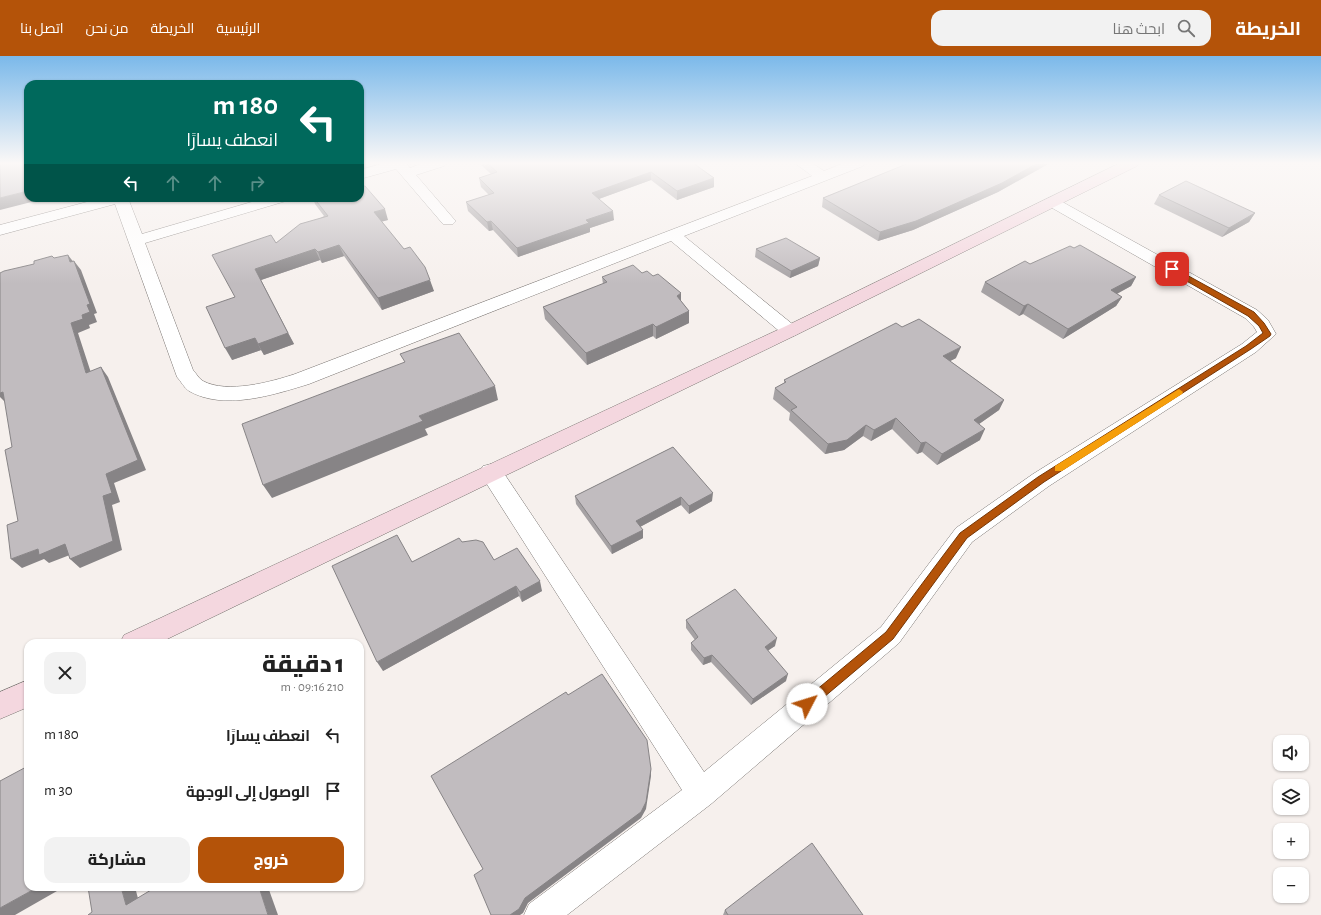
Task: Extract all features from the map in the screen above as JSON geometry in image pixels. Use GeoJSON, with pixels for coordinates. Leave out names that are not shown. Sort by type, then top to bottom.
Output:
{"type":"FeatureCollection","features":[{"type":"Feature","properties":{"kind":"street"},"geometry":{"type":"LineString","coordinates":[[0,230],[101,203]]}},
{"type":"Feature","properties":{"kind":"street"},"geometry":{"type":"LineString","coordinates":[[122,203],[184,372],[195,385],[212,392],[248,392],[275,388],[302,379],[755,203]]}},
{"type":"Feature","properties":{"kind":"street"},"geometry":{"type":"LineString","coordinates":[[136,241],[265,203]]}},
{"type":"Feature","properties":{"kind":"street"},"geometry":{"type":"LineString","coordinates":[[432,203],[448,221]]}},
{"type":"Feature","properties":{"kind":"street"},"geometry":{"type":"LineString","coordinates":[[141,639],[790,330],[1050,203]]}},
{"type":"Feature","properties":{"kind":"street"},"geometry":{"type":"LineString","coordinates":[[540,915],[700,794],[890,635],[964,535],[1041,480],[1249,348],[1267,334],[1262,324],[1251,314],[1054,203]]}},
{"type":"Feature","properties":{"kind":"street"},"geometry":{"type":"LineString","coordinates":[[672,235],[790,330]]}},
{"type":"Feature","properties":{"kind":"street"},"geometry":{"type":"LineString","coordinates":[[492,472],[700,794]]}},
{"type":"Feature","properties":{"kind":"street"},"geometry":{"type":"LineString","coordinates":[[0,706],[24,695]]}},
{"type":"Feature","properties":{"kind":"building"},"geometry":{"type":"Polygon","coordinates":[[[318,203],[380,203],[385,209],[374,212],[404,249],[410,247],[425,267],[430,280],[378,298],[339,245],[318,252],[315,249],[255,269],[288,333],[258,344],[255,338],[225,348],[206,307],[235,297],[212,255],[271,235],[276,243],[300,224],[328,216],[318,203]]]}},
{"type":"Feature","properties":{"kind":"building"},"geometry":{"type":"Polygon","coordinates":[[[467,203],[604,203],[613,211],[586,220],[589,223],[517,248],[491,221],[487,222],[467,203]]]}},
{"type":"Feature","properties":{"kind":"building"},"geometry":{"type":"Polygon","coordinates":[[[832,203],[957,203],[916,221],[880,232],[832,203]]]}},
{"type":"Feature","properties":{"kind":"building"},"geometry":{"type":"Polygon","coordinates":[[[1176,203],[1234,203],[1255,213],[1229,228],[1176,203]]]}},
{"type":"Feature","properties":{"kind":"building"},"geometry":{"type":"Polygon","coordinates":[[[786,238],[820,258],[791,271],[756,249],[786,238]]]}},
{"type":"Feature","properties":{"kind":"building"},"geometry":{"type":"Polygon","coordinates":[[[1080,245],[1136,277],[1111,290],[1122,297],[1068,329],[1028,304],[1024,306],[985,282],[1025,261],[1030,264],[1070,246],[1074,248],[1080,245]]]}},
{"type":"Feature","properties":{"kind":"building"},"geometry":{"type":"Polygon","coordinates":[[[68,255],[70,262],[74,261],[90,304],[87,305],[90,312],[82,315],[83,319],[71,323],[86,373],[101,367],[138,460],[106,474],[112,493],[103,496],[113,541],[70,559],[65,544],[39,555],[38,549],[11,559],[7,525],[18,521],[5,450],[12,447],[3,392],[0,393],[0,273],[34,264],[34,261],[52,256],[54,258],[68,255]]]}},
{"type":"Feature","properties":{"kind":"building"},"geometry":{"type":"Polygon","coordinates":[[[633,265],[642,273],[647,271],[653,276],[658,274],[681,293],[677,296],[689,311],[656,327],[653,324],[586,353],[543,307],[607,282],[602,277],[633,265]]]}},
{"type":"Feature","properties":{"kind":"building"},"geometry":{"type":"Polygon","coordinates":[[[919,319],[961,347],[943,356],[1004,400],[974,420],[985,429],[942,454],[926,442],[921,443],[896,418],[874,430],[866,425],[847,440],[828,444],[791,410],[797,407],[775,388],[786,382],[784,380],[896,323],[902,327],[919,319]]]}},
{"type":"Feature","properties":{"kind":"building"},"geometry":{"type":"Polygon","coordinates":[[[459,333],[495,386],[419,416],[423,421],[263,485],[242,424],[405,362],[400,354],[459,333]]]}},
{"type":"Feature","properties":{"kind":"building"},"geometry":{"type":"Polygon","coordinates":[[[673,447],[713,493],[689,506],[681,497],[636,521],[643,530],[611,546],[575,496],[673,447]]]}},
{"type":"Feature","properties":{"kind":"building"},"geometry":{"type":"Polygon","coordinates":[[[397,535],[412,562],[459,538],[462,542],[476,540],[483,542],[494,560],[517,548],[540,581],[520,592],[516,586],[377,662],[332,566],[397,535]]]}},
{"type":"Feature","properties":{"kind":"building"},"geometry":{"type":"Polygon","coordinates":[[[735,589],[777,638],[765,647],[788,674],[753,699],[712,655],[704,658],[691,643],[698,637],[686,620],[735,589]]]}},
{"type":"Feature","properties":{"kind":"building"},"geometry":{"type":"Polygon","coordinates":[[[602,674],[647,740],[651,769],[646,802],[641,812],[525,898],[519,909],[510,915],[491,915],[474,875],[483,869],[431,776],[566,692],[568,695],[602,674]]]}},
{"type":"Feature","properties":{"kind":"building"},"geometry":{"type":"Polygon","coordinates":[[[24,768],[24,891],[31,891],[0,908],[0,781],[24,768]]]}},
{"type":"Feature","properties":{"kind":"building"},"geometry":{"type":"Polygon","coordinates":[[[812,843],[863,915],[728,915],[725,910],[812,843]]]}},
{"type":"Feature","properties":{"kind":"building"},"geometry":{"type":"Polygon","coordinates":[[[89,891],[122,891],[126,905],[149,891],[260,891],[268,915],[88,915],[92,912],[89,891]]]}},
{"type":"Feature","properties":{"kind":"slow traffic"},"geometry":{"type":"LineString","coordinates":[[1058,469],[1179,392]]}},
{"type":"Feature","properties":{"kind":"route"},"geometry":{"type":"LineString","coordinates":[[807,704],[890,635],[964,535],[1041,480],[1249,348],[1267,334],[1262,324],[1251,314],[1172,269]]}}]}
